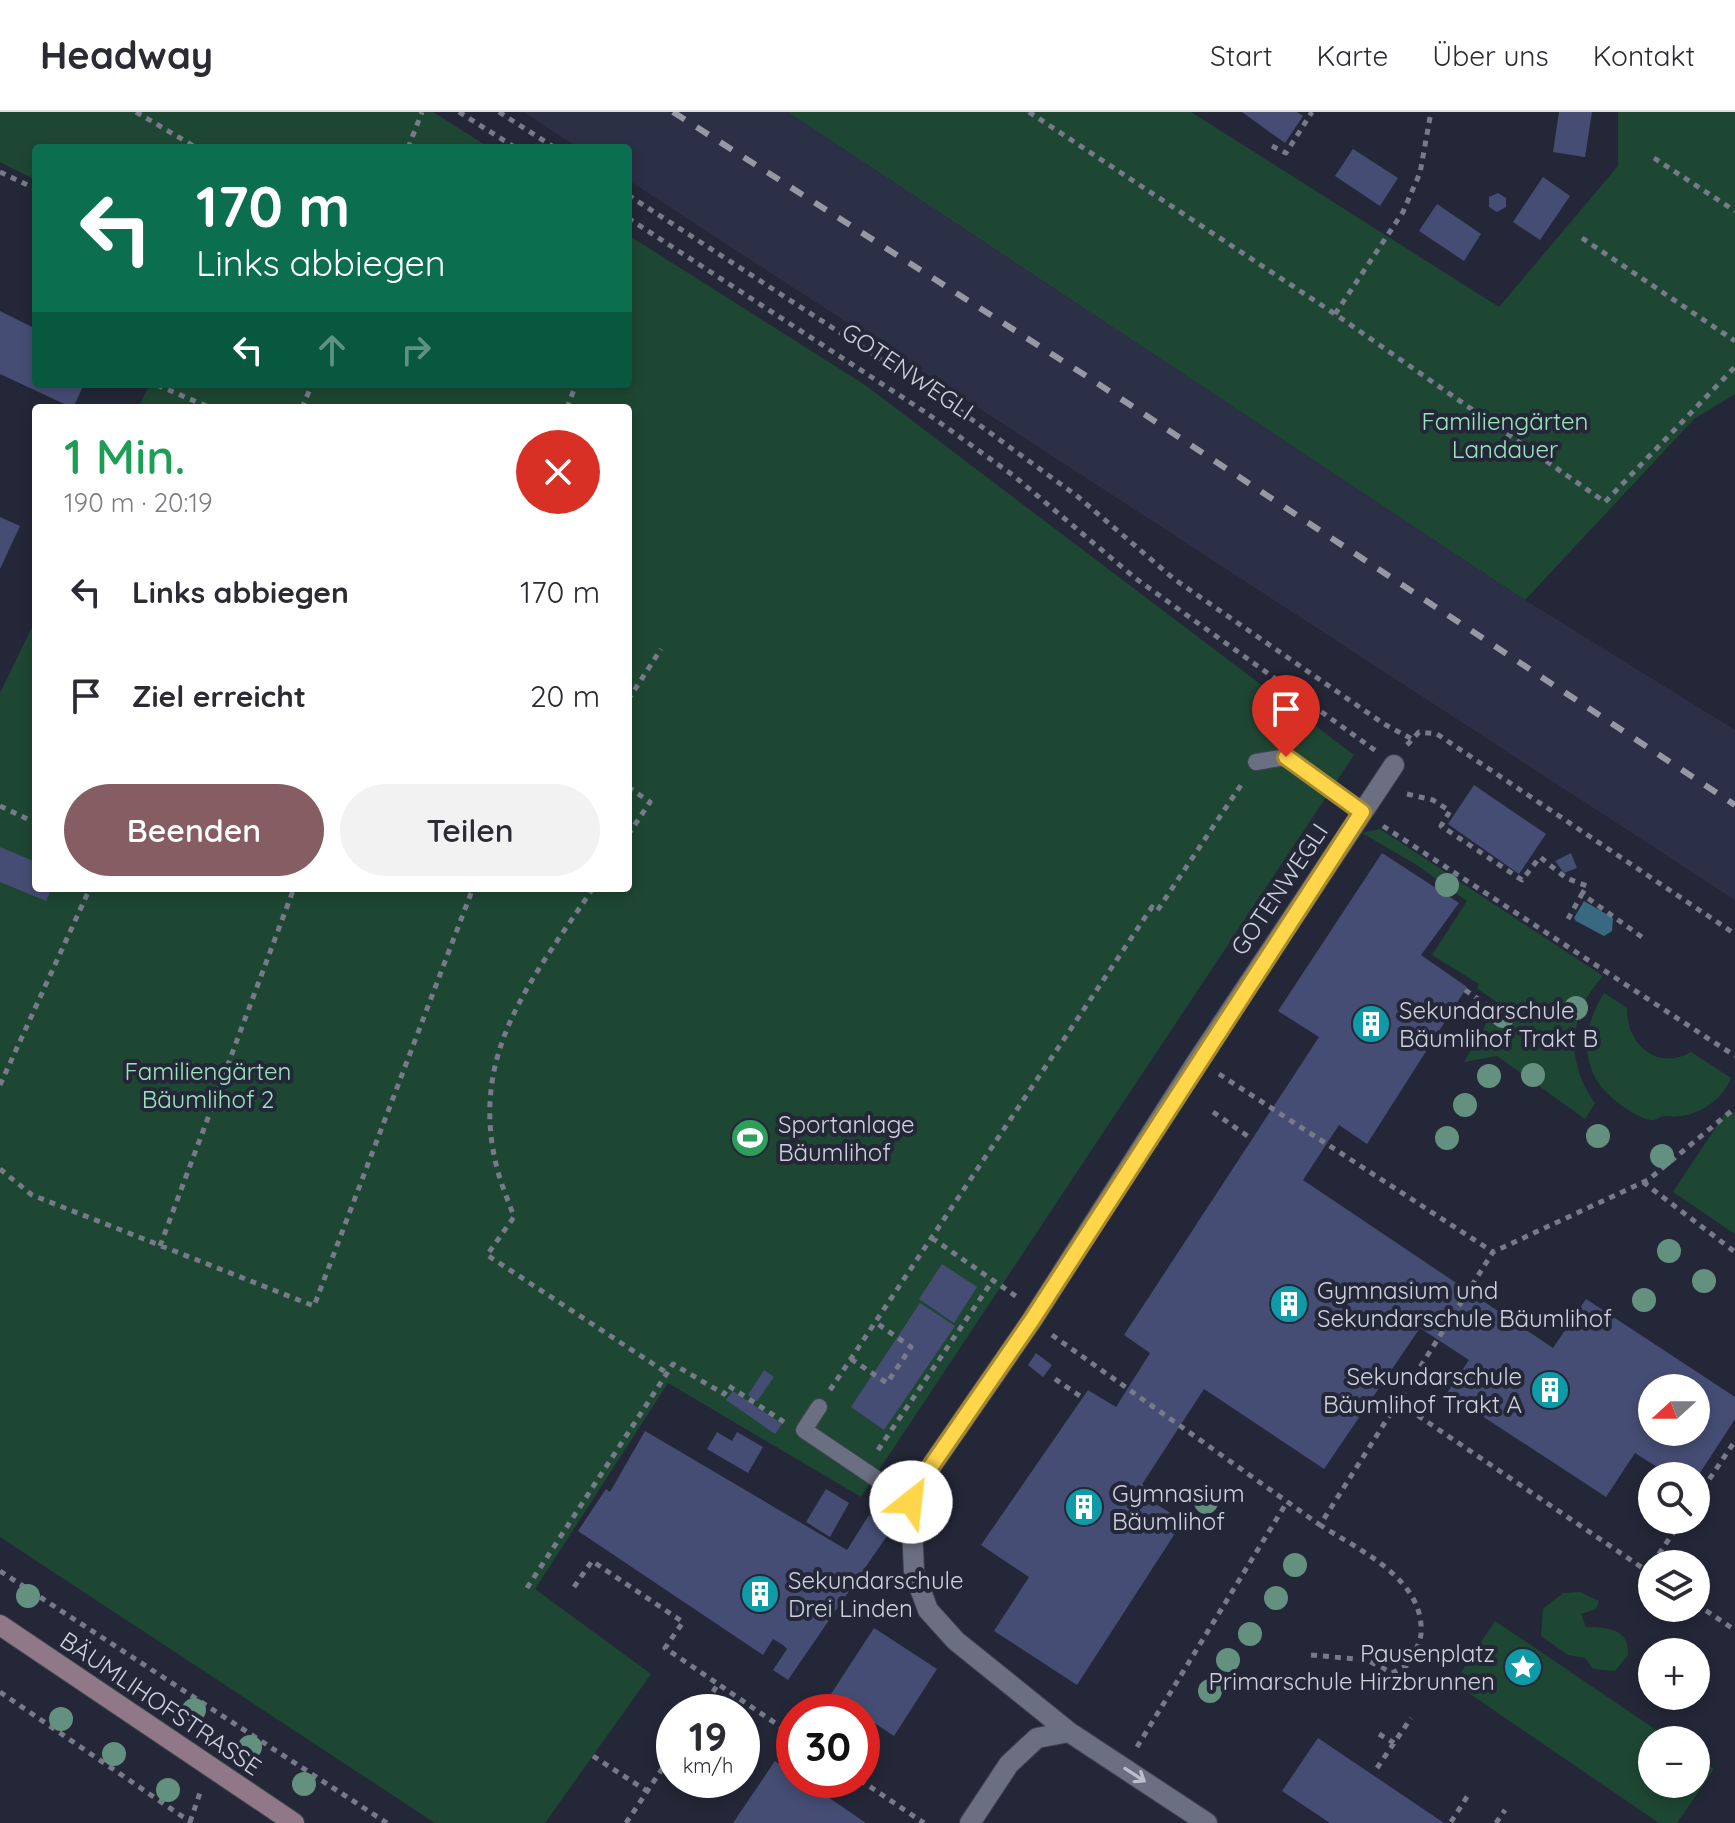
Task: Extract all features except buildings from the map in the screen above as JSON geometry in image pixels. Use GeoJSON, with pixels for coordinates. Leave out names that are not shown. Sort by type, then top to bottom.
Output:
{"type":"FeatureCollection","features":[{"type":"Feature","properties":{"kind":"main road","name":"BÄUMLIHOFSTRASSE"},"geometry":{"type":"LineString","coordinates":[[0,1625],[294,1823]]}},
{"type":"Feature","properties":{"kind":"street","name":"GOTENWEGLI"},"geometry":{"type":"LineString","coordinates":[[911,1502],[929,1469],[1032,1320],[1198,1060],[1394,765]]}},
{"type":"Feature","properties":{"kind":"street"},"geometry":{"type":"LineString","coordinates":[[911,1502],[914,1572],[928,1610],[956,1641],[1069,1732],[1207,1823]]}},
{"type":"Feature","properties":{"kind":"street"},"geometry":{"type":"LineString","coordinates":[[970,1823],[1009,1764],[1037,1738],[1069,1732]]}},
{"type":"Feature","properties":{"kind":"lane"},"geometry":{"type":"LineString","coordinates":[[1256,762],[1286,757],[1362,812]]}},
{"type":"Feature","properties":{"kind":"lane"},"geometry":{"type":"LineString","coordinates":[[819,1407],[804,1430],[911,1502]]}},
{"type":"Feature","properties":{"kind":"path"},"geometry":{"type":"LineString","coordinates":[[136,112],[190,144]]}},
{"type":"Feature","properties":{"kind":"path"},"geometry":{"type":"LineString","coordinates":[[410,144],[422,112]]}},
{"type":"Feature","properties":{"kind":"path"},"geometry":{"type":"LineString","coordinates":[[459,112],[510,144]]}},
{"type":"Feature","properties":{"kind":"path"},"geometry":{"type":"LineString","coordinates":[[499,112],[549,144]]}},
{"type":"Feature","properties":{"kind":"path"},"geometry":{"type":"LineString","coordinates":[[1029,112],[1335,314],[1605,502],[1735,367]]}},
{"type":"Feature","properties":{"kind":"path"},"geometry":{"type":"LineString","coordinates":[[1272,146],[1286,153],[1312,112]]}},
{"type":"Feature","properties":{"kind":"path"},"geometry":{"type":"LineString","coordinates":[[1335,314],[1403,212],[1420,173],[1431,112]]}},
{"type":"Feature","properties":{"kind":"path"},"geometry":{"type":"LineString","coordinates":[[1654,158],[1735,211]]}},
{"type":"Feature","properties":{"kind":"path"},"geometry":{"type":"LineString","coordinates":[[0,172],[32,187]]}},
{"type":"Feature","properties":{"kind":"path"},"geometry":{"type":"LineString","coordinates":[[632,198],[956,408],[1077,496],[1174,579],[1384,724],[1412,739]]}},
{"type":"Feature","properties":{"kind":"path","name":"GOTENWEGLI"},"geometry":{"type":"LineString","coordinates":[[632,221],[925,412],[1014,476],[1135,578],[1394,765]]}},
{"type":"Feature","properties":{"kind":"path"},"geometry":{"type":"LineString","coordinates":[[1582,238],[1735,341]]}},
{"type":"Feature","properties":{"kind":"path"},"geometry":{"type":"LineString","coordinates":[[164,388],[202,404]]}},
{"type":"Feature","properties":{"kind":"path"},"geometry":{"type":"LineString","coordinates":[[632,694],[661,649]]}},
{"type":"Feature","properties":{"kind":"path"},"geometry":{"type":"LineString","coordinates":[[1394,765],[1419,732],[1437,734],[1735,934]]}},
{"type":"Feature","properties":{"kind":"path"},"geometry":{"type":"LineString","coordinates":[[819,1407],[1152,907],[1157,911],[1256,762]]}},
{"type":"Feature","properties":{"kind":"path"},"geometry":{"type":"LineString","coordinates":[[632,790],[650,802],[632,829]]}},
{"type":"Feature","properties":{"kind":"path"},"geometry":{"type":"LineString","coordinates":[[1412,795],[1433,800],[1453,812],[1441,826],[1522,880],[1540,857],[1566,878],[1587,886],[1568,919]]}},
{"type":"Feature","properties":{"kind":"path"},"geometry":{"type":"LineString","coordinates":[[0,806],[32,821]]}},
{"type":"Feature","properties":{"kind":"path"},"geometry":{"type":"LineString","coordinates":[[1362,812],[1735,1056]]}},
{"type":"Feature","properties":{"kind":"path"},"geometry":{"type":"LineString","coordinates":[[0,1085],[88,892]]}},
{"type":"Feature","properties":{"kind":"path"},"geometry":{"type":"LineString","coordinates":[[160,1246],[293,892]]}},
{"type":"Feature","properties":{"kind":"path"},"geometry":{"type":"LineString","coordinates":[[0,1169],[32,1195],[314,1306],[471,892]]}},
{"type":"Feature","properties":{"kind":"path"},"geometry":{"type":"LineString","coordinates":[[590,892],[513,1008],[500,1044],[491,1097],[496,1163],[514,1217],[487,1255],[667,1373]]}},
{"type":"Feature","properties":{"kind":"path"},"geometry":{"type":"LineString","coordinates":[[1582,894],[1646,940]]}},
{"type":"Feature","properties":{"kind":"path"},"geometry":{"type":"LineString","coordinates":[[1465,990],[1494,1010]]}},
{"type":"Feature","properties":{"kind":"path"},"geometry":{"type":"LineString","coordinates":[[1198,1060],[1493,1252]]}},
{"type":"Feature","properties":{"kind":"path"},"geometry":{"type":"LineString","coordinates":[[1320,1525],[1493,1252],[1643,1182],[1735,1108]]}},
{"type":"Feature","properties":{"kind":"path"},"geometry":{"type":"LineString","coordinates":[[1213,1112],[1249,1137]]}},
{"type":"Feature","properties":{"kind":"path"},"geometry":{"type":"LineString","coordinates":[[1643,1182],[1735,1252]]}},
{"type":"Feature","properties":{"kind":"path"},"geometry":{"type":"LineString","coordinates":[[932,1238],[1005,1289]]}},
{"type":"Feature","properties":{"kind":"path"},"geometry":{"type":"LineString","coordinates":[[864,1471],[993,1280]]}},
{"type":"Feature","properties":{"kind":"path"},"geometry":{"type":"LineString","coordinates":[[1032,1320],[1320,1525],[1390,1569],[1412,1593],[1421,1634],[1410,1664],[1392,1673],[1367,1660],[1311,1655]]}},
{"type":"Feature","properties":{"kind":"path"},"geometry":{"type":"LineString","coordinates":[[851,1359],[887,1383],[911,1347],[875,1322]]}},
{"type":"Feature","properties":{"kind":"path"},"geometry":{"type":"LineString","coordinates":[[527,1588],[673,1364],[724,1394],[729,1386],[802,1434],[804,1430]]}},
{"type":"Feature","properties":{"kind":"path"},"geometry":{"type":"LineString","coordinates":[[1055,1379],[1083,1398]]}},
{"type":"Feature","properties":{"kind":"path"},"geometry":{"type":"LineString","coordinates":[[1398,1402],[1638,1565]]}},
{"type":"Feature","properties":{"kind":"path"},"geometry":{"type":"LineString","coordinates":[[1710,1478],[1735,1441]]}},
{"type":"Feature","properties":{"kind":"path"},"geometry":{"type":"LineString","coordinates":[[1140,1486],[1166,1503]]}},
{"type":"Feature","properties":{"kind":"path"},"geometry":{"type":"LineString","coordinates":[[1123,1768],[1287,1502]]}},
{"type":"Feature","properties":{"kind":"path"},"geometry":{"type":"LineString","coordinates":[[574,1587],[592,1561],[683,1622],[665,1648],[776,1724]]}},
{"type":"Feature","properties":{"kind":"path"},"geometry":{"type":"LineString","coordinates":[[0,1571],[387,1823]]}},
{"type":"Feature","properties":{"kind":"path"},"geometry":{"type":"LineString","coordinates":[[1710,1613],[1735,1630]]}},
{"type":"Feature","properties":{"kind":"path"},"geometry":{"type":"LineString","coordinates":[[712,1694],[718,1684]]}},
{"type":"Feature","properties":{"kind":"path"},"geometry":{"type":"LineString","coordinates":[[0,1692],[192,1823]]}},
{"type":"Feature","properties":{"kind":"path"},"geometry":{"type":"LineString","coordinates":[[1377,1768],[1411,1718]]}},
{"type":"Feature","properties":{"kind":"path"},"geometry":{"type":"LineString","coordinates":[[1379,1734],[1394,1743]]}},
{"type":"Feature","properties":{"kind":"path"},"geometry":{"type":"LineString","coordinates":[[593,1756],[647,1791]]}},
{"type":"Feature","properties":{"kind":"path"},"geometry":{"type":"LineString","coordinates":[[626,1823],[656,1778]]}},
{"type":"Feature","properties":{"kind":"path"},"geometry":{"type":"LineString","coordinates":[[1451,1822],[1470,1792]]}},
{"type":"Feature","properties":{"kind":"path"},"geometry":{"type":"LineString","coordinates":[[880,1793],[924,1823]]}},
{"type":"Feature","properties":{"kind":"path"},"geometry":{"type":"LineString","coordinates":[[1496,1823],[1505,1810]]}},
{"type":"Feature","properties":{"kind":"shaded area"},"geometry":{"type":"Polygon","coordinates":[[[524,112],[788,112],[1525,600],[1735,730],[1735,900],[632,183],[632,144],[573,144],[524,112]]]}},
{"type":"Feature","properties":{"kind":"shaded area"},"geometry":{"type":"Polygon","coordinates":[[[1584,901],[1613,918],[1612,931],[1604,936],[1576,921],[1574,918],[1584,901]]]}},
{"type":"Feature","properties":{"kind":"green space"},"geometry":{"type":"Polygon","coordinates":[[[0,112],[433,112],[484,144],[32,144],[32,178],[0,162],[0,112]]]}},
{"type":"Feature","properties":{"kind":"green space","name":"Familiengärten Landauer"},"geometry":{"type":"Polygon","coordinates":[[[788,112],[1191,112],[1499,307],[1618,166],[1618,112],[1735,112],[1735,394],[1694,419],[1525,600],[788,112]]]}},
{"type":"Feature","properties":{"kind":"green space","name":"Sportanlage Bäumlihof"},"geometry":{"type":"Polygon","coordinates":[[[632,238],[865,385],[1354,755],[861,1497],[668,1383],[535,1589],[651,1674],[545,1823],[435,1823],[0,1537],[0,693],[32,627],[32,892],[632,892],[632,404],[140,404],[148,388],[632,388],[632,238]]]}},
{"type":"Feature","properties":{"kind":"green space"},"geometry":{"type":"Polygon","coordinates":[[[1380,829],[1603,976],[1591,991],[1577,1022],[1575,1055],[1585,1087],[1595,1103],[1585,1119],[1497,1056],[1464,1062],[1498,1003],[1477,988],[1479,984],[1432,955],[1467,901],[1417,865],[1362,833],[1380,829]]]}},
{"type":"Feature","properties":{"kind":"green space"},"geometry":{"type":"Polygon","coordinates":[[[1604,993],[1627,1008],[1632,1032],[1646,1051],[1666,1058],[1691,1052],[1731,1078],[1720,1095],[1696,1112],[1652,1120],[1637,1115],[1617,1102],[1596,1078],[1587,1051],[1591,1022],[1604,993]]]}},
{"type":"Feature","properties":{"kind":"green space"},"geometry":{"type":"Polygon","coordinates":[[[1728,1109],[1735,1114],[1735,1234],[1673,1192],[1728,1109]]]}},
{"type":"Feature","properties":{"kind":"green space"},"geometry":{"type":"Polygon","coordinates":[[[1580,1592],[1599,1601],[1596,1609],[1581,1614],[1586,1627],[1615,1631],[1625,1639],[1628,1655],[1615,1671],[1593,1669],[1585,1658],[1568,1655],[1541,1636],[1543,1609],[1563,1593],[1580,1592]]]}},
{"type":"Feature","properties":{"kind":"green space"},"geometry":{"type":"Polygon","coordinates":[[[1495,1621],[1650,1726],[1638,1726],[1638,1798],[1694,1798],[1677,1823],[1659,1823],[1454,1683],[1495,1621]]]}},
{"type":"Feature","properties":{"kind":"railway"},"geometry":{"type":"LineString","coordinates":[[673,112],[1094,381],[1735,805]]}},
{"type":"Feature","properties":{"kind":"place","name":"Sekundarschule Bäumlihof Trakt B"},"geometry":{"type":"Point","coordinates":[1371,1024]}},
{"type":"Feature","properties":{"kind":"place","name":"Sportanlage Bäumlihof"},"geometry":{"type":"Point","coordinates":[750,1138]}},
{"type":"Feature","properties":{"kind":"place","name":"Gymnasium und Sekundarschule Bäumlihof"},"geometry":{"type":"Point","coordinates":[1289,1304]}},
{"type":"Feature","properties":{"kind":"place","name":"Sekundarschule Bäumlihof Trakt A"},"geometry":{"type":"Point","coordinates":[1550,1390]}},
{"type":"Feature","properties":{"kind":"place","name":"Gymnasium Bäumlihof"},"geometry":{"type":"Point","coordinates":[1084,1507]}},
{"type":"Feature","properties":{"kind":"place","name":"Sekundarschule Drei Linden"},"geometry":{"type":"Point","coordinates":[760,1594]}},
{"type":"Feature","properties":{"kind":"place","name":"Pausenplatz Primarschule Hirzbrunnen"},"geometry":{"type":"Point","coordinates":[1523,1667]}},
{"type":"Feature","properties":{"kind":"route"},"geometry":{"type":"LineString","coordinates":[[911,1502],[914,1491],[1032,1320],[1198,1060],[1362,812],[1286,757]]}},
{"type":"Feature","properties":{"kind":"park label","name":"Familiengärten Bäumlihof 2"},"geometry":{"type":"Point","coordinates":[208,1085]}}]}
